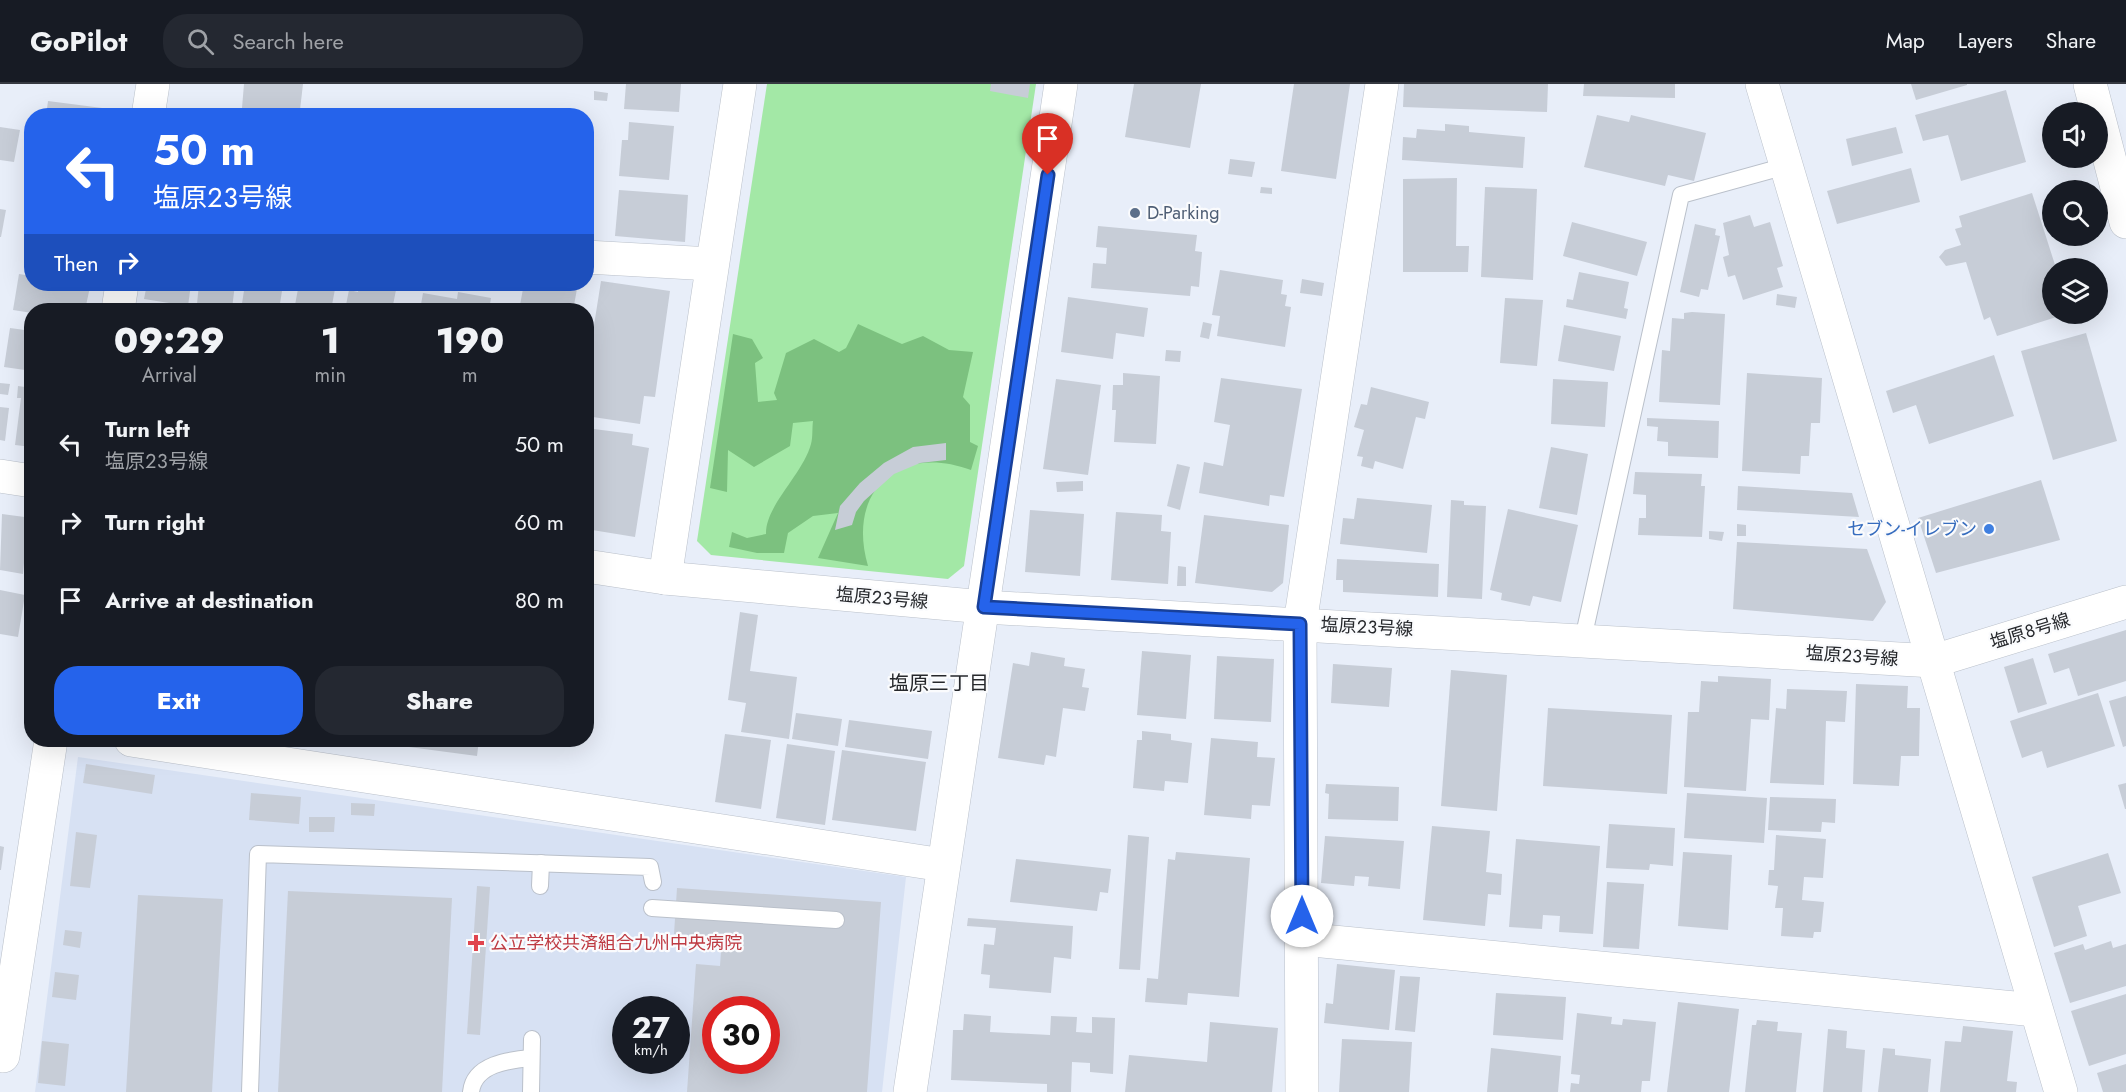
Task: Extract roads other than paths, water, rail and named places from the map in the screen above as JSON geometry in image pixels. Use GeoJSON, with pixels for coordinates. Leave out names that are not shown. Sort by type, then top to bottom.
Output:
{"type":"FeatureCollection","features":[{"type":"Feature","properties":{"kind":"street"},"geometry":{"type":"LineString","coordinates":[[149,108],[153,84]]}},
{"type":"Feature","properties":{"kind":"street"},"geometry":{"type":"LineString","coordinates":[[665,578],[740,84]]}},
{"type":"Feature","properties":{"kind":"street"},"geometry":{"type":"LineString","coordinates":[[910,1092],[1061,84]]}},
{"type":"Feature","properties":{"kind":"street"},"geometry":{"type":"LineString","coordinates":[[1302,1092],[1300,624],[1382,84]]}},
{"type":"Feature","properties":{"kind":"street"},"geometry":{"type":"LineString","coordinates":[[1762,84],[2061,1092]]}},
{"type":"Feature","properties":{"kind":"street"},"geometry":{"type":"LineString","coordinates":[[2090,84],[2126,222]]}},
{"type":"Feature","properties":{"kind":"street"},"geometry":{"type":"LineString","coordinates":[[594,257],[711,264]]}},
{"type":"Feature","properties":{"kind":"street"},"geometry":{"type":"LineString","coordinates":[[0,476],[24,480]]}},
{"type":"Feature","properties":{"kind":"street","name":"塩原２３号線"},"geometry":{"type":"LineString","coordinates":[[594,567],[665,578],[984,607],[1582,639],[1934,661]]}},
{"type":"Feature","properties":{"kind":"street","name":"塩原８号線"},"geometry":{"type":"LineString","coordinates":[[1934,661],[2126,602]]}},
{"type":"Feature","properties":{"kind":"street"},"geometry":{"type":"LineString","coordinates":[[2,1058],[50,747]]}},
{"type":"Feature","properties":{"kind":"street"},"geometry":{"type":"LineString","coordinates":[[176,747],[943,865]]}},
{"type":"Feature","properties":{"kind":"street"},"geometry":{"type":"LineString","coordinates":[[1302,939],[2036,1010]]}},
{"type":"Feature","properties":{"kind":"lane"},"geometry":{"type":"LineString","coordinates":[[1582,639],[1682,195],[1786,166]]}},
{"type":"Feature","properties":{"kind":"lane"},"geometry":{"type":"LineString","coordinates":[[250,1092],[258,854],[650,867],[653,882]]}},
{"type":"Feature","properties":{"kind":"lane"},"geometry":{"type":"LineString","coordinates":[[540,863],[540,886]]}},
{"type":"Feature","properties":{"kind":"lane"},"geometry":{"type":"LineString","coordinates":[[652,908],[836,920]]}},
{"type":"Feature","properties":{"kind":"lane"},"geometry":{"type":"LineString","coordinates":[[531,1092],[532,1039]]}},
{"type":"Feature","properties":{"kind":"lane"},"geometry":{"type":"LineString","coordinates":[[471,1092],[472,1085],[482,1072],[500,1061],[531,1058]]}},
{"type":"Feature","properties":{"kind":"place","name":"D-Parking"},"geometry":{"type":"Point","coordinates":[1135,213]}},
{"type":"Feature","properties":{"kind":"place","name":"セブン-イレブン"},"geometry":{"type":"Point","coordinates":[1989,529]}},
{"type":"Feature","properties":{"kind":"place","name":"公立学校共済組合九州中央病院"},"geometry":{"type":"Point","coordinates":[476,943]}},
{"type":"Feature","properties":{"kind":"district","name":"塩原三丁目"},"geometry":{"type":"Point","coordinates":[939,683]}}]}
